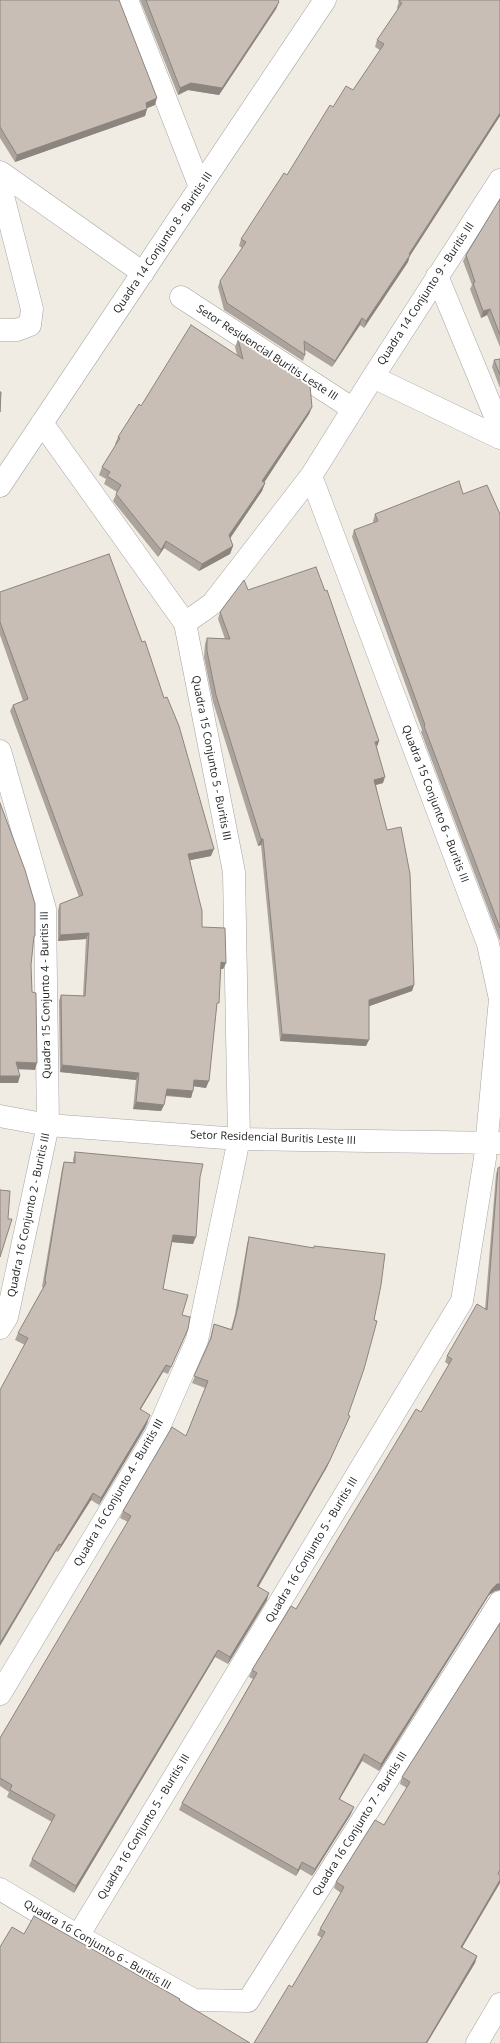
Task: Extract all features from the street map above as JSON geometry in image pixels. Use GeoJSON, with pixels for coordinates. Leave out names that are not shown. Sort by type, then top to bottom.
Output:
{"type":"FeatureCollection","features":[{"type":"Feature","properties":{"kind":"street"},"geometry":{"type":"LineString","coordinates":[[127,0],[200,187]]}},
{"type":"Feature","properties":{"kind":"street","name":"Quadra 14 Conjunto 8 - Buritis III"},"geometry":{"type":"LineString","coordinates":[[0,486],[325,0]]}},
{"type":"Feature","properties":{"kind":"street"},"geometry":{"type":"LineString","coordinates":[[0,172],[143,273]]}},
{"type":"Feature","properties":{"kind":"street","name":"Quadra 14 Conjunto 9 - Buritis III"},"geometry":{"type":"LineString","coordinates":[[352,409],[500,180]]}},
{"type":"Feature","properties":{"kind":"street"},"geometry":{"type":"LineString","coordinates":[[0,184],[32,309],[30,325],[17,330],[0,330]]}},
{"type":"Feature","properties":{"kind":"street"},"geometry":{"type":"LineString","coordinates":[[437,276],[500,428]]}},
{"type":"Feature","properties":{"kind":"street","name":"Setor Residencial Buritis Leste III"},"geometry":{"type":"LineString","coordinates":[[181,297],[352,409]]}},
{"type":"Feature","properties":{"kind":"street"},"geometry":{"type":"LineString","coordinates":[[372,377],[500,438]]}},
{"type":"Feature","properties":{"kind":"street"},"geometry":{"type":"LineString","coordinates":[[185,623],[212,604],[311,476],[352,409]]}},
{"type":"Feature","properties":{"kind":"street","name":"Quadra 15 Conjunto 5 - Buritis III"},"geometry":{"type":"LineString","coordinates":[[42,423],[185,623],[234,872],[239,1139]]}},
{"type":"Feature","properties":{"kind":"street","name":"Quadra 15 Conjunto 6 - Buritis III"},"geometry":{"type":"LineString","coordinates":[[311,476],[488,944],[500,998],[494,1142]]}},
{"type":"Feature","properties":{"kind":"street","name":"Quadra 15 Conjunto 4 - Buritis III"},"geometry":{"type":"LineString","coordinates":[[0,752],[45,909],[48,1125]]}},
{"type":"Feature","properties":{"kind":"street","name":"Setor Residencial Buritis Leste III"},"geometry":{"type":"LineString","coordinates":[[0,1116],[48,1125],[239,1139],[494,1142]]}},
{"type":"Feature","properties":{"kind":"street","name":"Quadra 16 Conjunto 2 - Buritis III"},"geometry":{"type":"LineString","coordinates":[[0,1328],[7,1317],[48,1125]]}},
{"type":"Feature","properties":{"kind":"street","name":"Quadra 16 Conjunto 4 - Buritis III"},"geometry":{"type":"LineString","coordinates":[[0,1694],[156,1434],[197,1340],[239,1139]]}},
{"type":"Feature","properties":{"kind":"street","name":"Quadra 16 Conjunto 5 - Buritis III"},"geometry":{"type":"LineString","coordinates":[[78,1936],[462,1301],[494,1142]]}},
{"type":"Feature","properties":{"kind":"street","name":"Quadra 16 Conjunto 7 - Buritis III"},"geometry":{"type":"LineString","coordinates":[[194,2000],[248,2000],[500,1602]]}},
{"type":"Feature","properties":{"kind":"street","name":"Quadra 16 Conjunto 6 - Buritis III"},"geometry":{"type":"LineString","coordinates":[[0,1889],[78,1936],[194,2000]]}},
{"type":"Feature","properties":{"kind":"street"},"geometry":{"type":"LineString","coordinates":[[477,2043],[500,2004]]}},
{"type":"Feature","properties":{"kind":"building"},"geometry":{"type":"Polygon","coordinates":[[[0,0],[119,0],[157,98],[146,103],[147,109],[17,155],[0,127],[0,0]]]}},
{"type":"Feature","properties":{"kind":"building"},"geometry":{"type":"Polygon","coordinates":[[[146,0],[278,0],[279,2],[222,88],[191,83],[180,88],[146,0]]]}},
{"type":"Feature","properties":{"kind":"building"},"geometry":{"type":"Polygon","coordinates":[[[399,0],[500,0],[500,113],[409,254],[410,255],[366,321],[362,318],[335,361],[304,341],[305,355],[227,303],[220,281],[246,242],[241,239],[284,173],[287,175],[330,105],[333,107],[346,86],[353,90],[384,44],[377,40],[402,3],[399,0]]]}},
{"type":"Feature","properties":{"kind":"building"},"geometry":{"type":"Polygon","coordinates":[[[500,199],[500,335],[490,309],[483,311],[473,283],[475,282],[466,255],[500,199]]]}},
{"type":"Feature","properties":{"kind":"building"},"geometry":{"type":"Polygon","coordinates":[[[191,325],[243,359],[238,339],[310,386],[312,407],[262,481],[265,483],[229,535],[233,546],[202,564],[166,541],[161,550],[116,494],[121,485],[107,476],[110,472],[102,467],[120,438],[118,437],[139,404],[141,406],[191,325]]]}},
{"type":"Feature","properties":{"kind":"building"},"geometry":{"type":"Polygon","coordinates":[[[500,359],[500,375],[494,360],[500,359]]]}},
{"type":"Feature","properties":{"kind":"building"},"geometry":{"type":"Polygon","coordinates":[[[459,481],[463,494],[487,485],[500,514],[500,928],[424,726],[425,725],[354,530],[378,521],[375,514],[459,481]]]}},
{"type":"Feature","properties":{"kind":"building"},"geometry":{"type":"Polygon","coordinates":[[[109,554],[142,642],[145,641],[164,698],[167,697],[179,726],[214,849],[188,854],[202,911],[202,927],[225,928],[226,963],[221,962],[219,1003],[217,1003],[209,1081],[194,1080],[193,1091],[167,1089],[164,1105],[136,1102],[139,1073],[62,1065],[61,995],[85,996],[89,933],[60,935],[60,904],[83,895],[13,705],[28,699],[0,622],[0,592],[109,554]]]}},
{"type":"Feature","properties":{"kind":"building"},"geometry":{"type":"Polygon","coordinates":[[[316,567],[325,591],[327,590],[379,741],[375,742],[385,777],[374,780],[387,830],[401,827],[410,874],[414,985],[369,1000],[369,1040],[282,1034],[263,839],[261,839],[216,695],[207,651],[207,638],[230,639],[220,612],[244,580],[248,590],[316,567]]]}},
{"type":"Feature","properties":{"kind":"building"},"geometry":{"type":"Polygon","coordinates":[[[0,803],[25,870],[35,904],[35,936],[31,965],[32,992],[36,993],[37,1063],[16,1062],[20,1076],[0,1076],[0,803]]]}},
{"type":"Feature","properties":{"kind":"building"},"geometry":{"type":"Polygon","coordinates":[[[75,1152],[203,1164],[200,1177],[196,1237],[173,1235],[163,1289],[188,1295],[182,1315],[190,1317],[188,1329],[171,1367],[166,1365],[140,1409],[150,1415],[147,1421],[101,1498],[93,1493],[61,1545],[59,1544],[0,1643],[0,1390],[28,1338],[18,1333],[46,1283],[45,1280],[64,1162],[75,1163],[75,1152]]]}},
{"type":"Feature","properties":{"kind":"building"},"geometry":{"type":"Polygon","coordinates":[[[500,1167],[500,1584],[497,1584],[492,1589],[381,1764],[364,1754],[339,1799],[354,1807],[315,1869],[302,1862],[298,1870],[182,1803],[257,1673],[252,1670],[291,1606],[296,1609],[416,1409],[421,1412],[452,1359],[447,1356],[477,1304],[487,1310],[498,1168],[500,1167]]]}},
{"type":"Feature","properties":{"kind":"building"},"geometry":{"type":"Polygon","coordinates":[[[0,1190],[10,1191],[8,1219],[12,1219],[0,1257],[0,1190]]]}},
{"type":"Feature","properties":{"kind":"building"},"geometry":{"type":"Polygon","coordinates":[[[249,1237],[314,1248],[314,1246],[385,1254],[374,1320],[377,1321],[364,1369],[348,1415],[350,1416],[330,1460],[257,1586],[269,1593],[230,1657],[218,1650],[76,1886],[32,1859],[55,1815],[10,1790],[12,1785],[0,1778],[0,1738],[131,1516],[123,1511],[172,1427],[186,1436],[208,1381],[194,1376],[211,1338],[214,1324],[232,1330],[238,1307],[249,1237]]]}},
{"type":"Feature","properties":{"kind":"building"},"geometry":{"type":"Polygon","coordinates":[[[500,1623],[500,1870],[498,1874],[500,1875],[500,1880],[461,1947],[477,1956],[426,2043],[254,2043],[289,1985],[292,1987],[325,1932],[320,1929],[344,1887],[336,1882],[375,1820],[384,1825],[410,1782],[402,1777],[500,1623]]]}},
{"type":"Feature","properties":{"kind":"building"},"geometry":{"type":"Polygon","coordinates":[[[34,1916],[180,1999],[179,2000],[250,2043],[0,2043],[0,1947],[12,1927],[24,1934],[34,1916]]]}}]}
